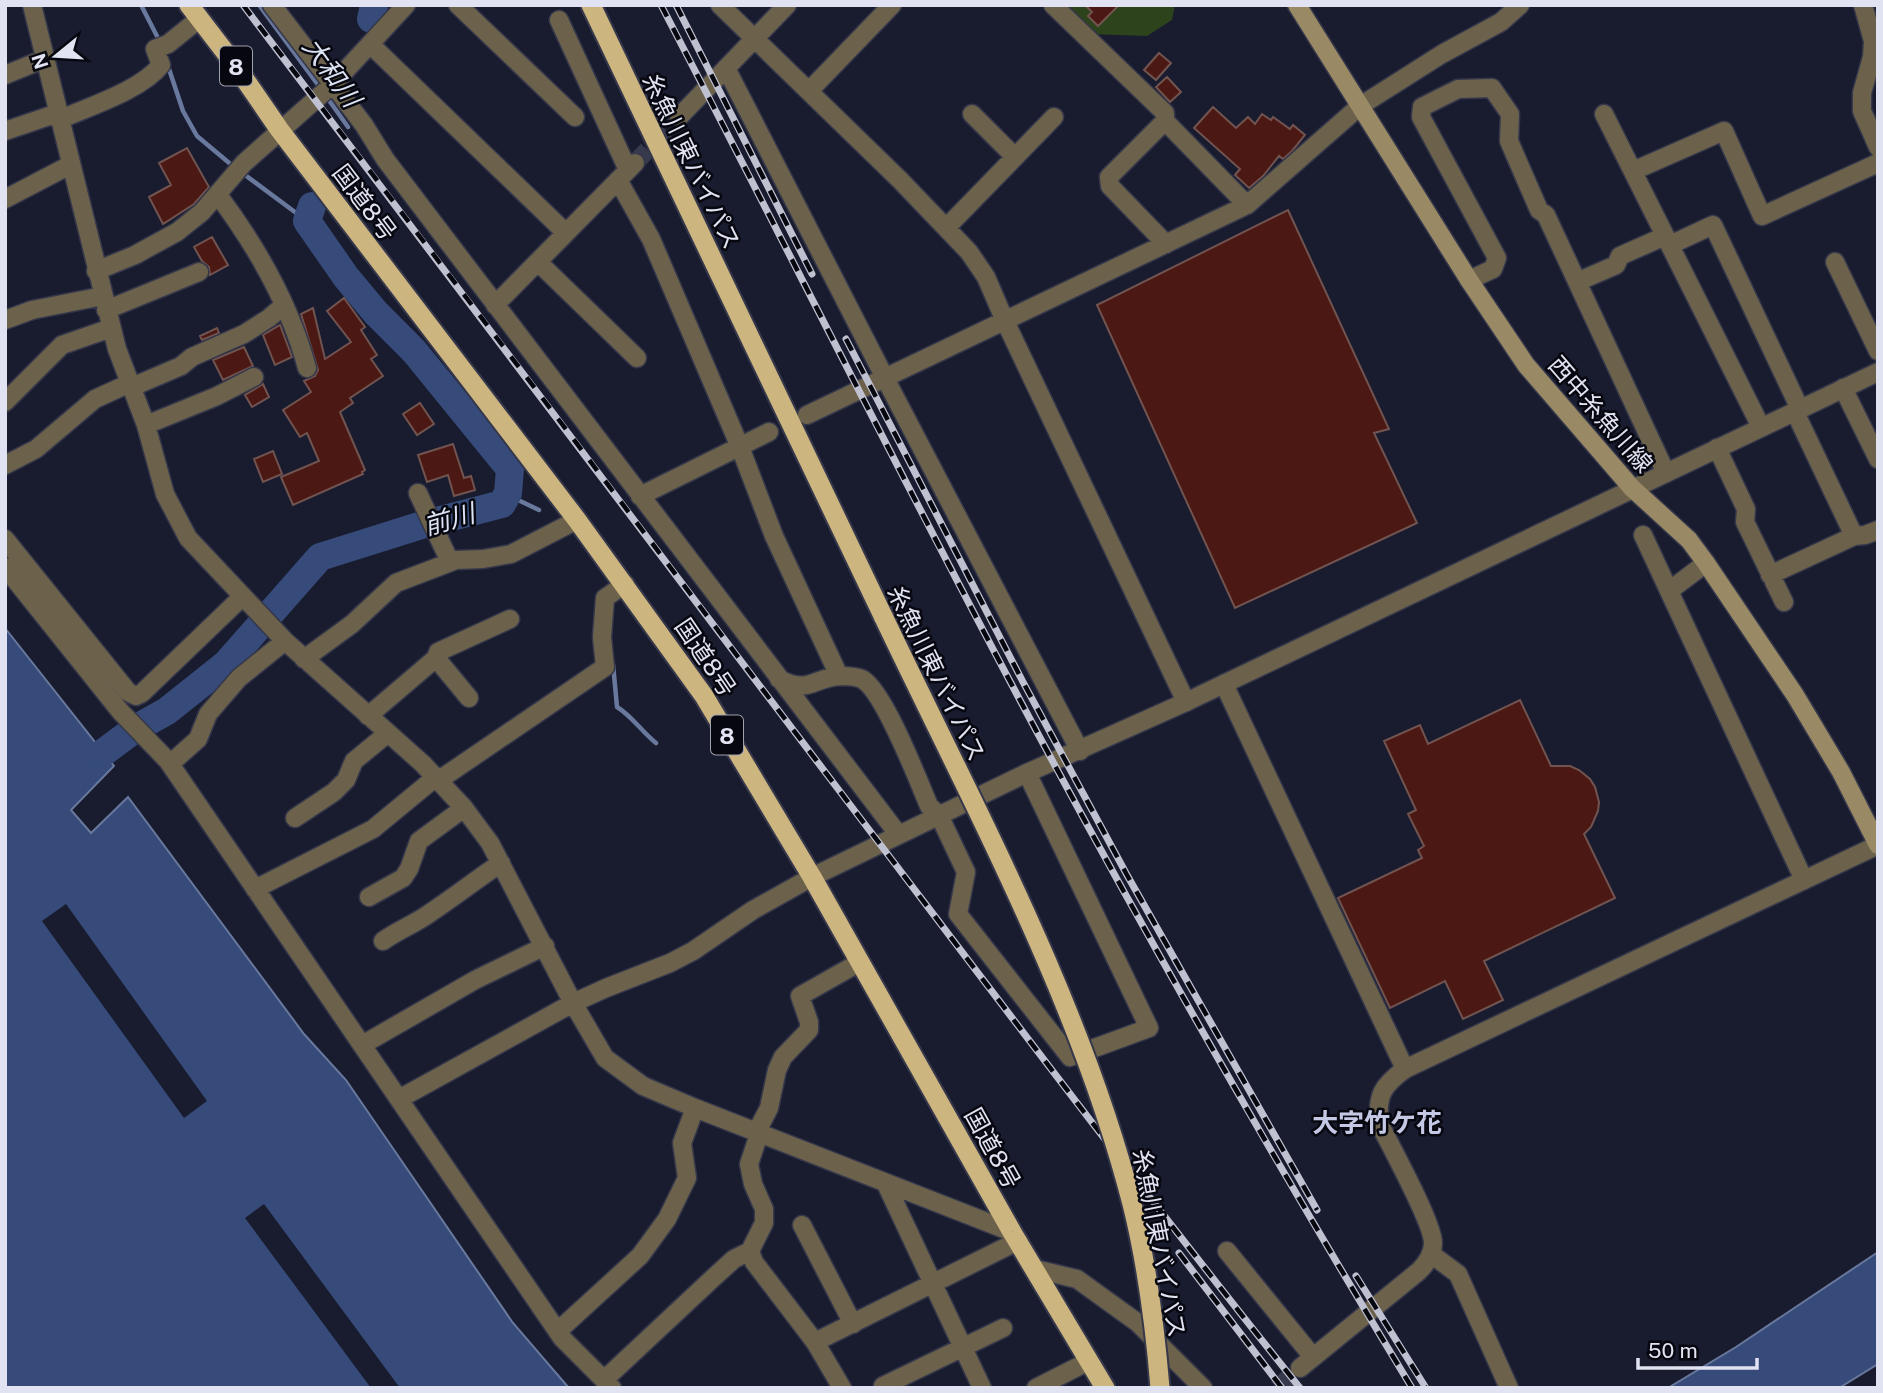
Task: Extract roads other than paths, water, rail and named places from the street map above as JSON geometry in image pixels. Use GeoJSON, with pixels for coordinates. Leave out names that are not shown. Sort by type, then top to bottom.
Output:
{"type":"FeatureCollection","features":[{"type":"Feature","properties":{"kind":"highway","name":"糸魚川東バイパス"},"geometry":{"type":"LineString","coordinates":[[591,5],[1018,897],[1089,1068],[1133,1207],[1151,1308],[1160,1388]]}},
{"type":"Feature","properties":{"kind":"highway","name":"国道8号"},"geometry":{"type":"LineString","coordinates":[[194,12],[279,129],[625,584],[704,696],[813,877],[1015,1236],[1105,1388]]}},
{"type":"Feature","properties":{"kind":"main road","name":"西中糸魚川線"},"geometry":{"type":"LineString","coordinates":[[1297,5],[1469,280],[1526,365],[1632,488],[1689,540],[1706,563],[1796,695],[1841,772],[1878,845]]}},
{"type":"Feature","properties":{"kind":"street"},"geometry":{"type":"LineString","coordinates":[[32,5],[111,328],[146,425],[165,494],[188,538],[304,659],[388,733],[464,808],[490,843],[573,1003],[606,1058],[643,1086],[1015,1236]]}},
{"type":"Feature","properties":{"kind":"street"},"geometry":{"type":"LineString","coordinates":[[272,5],[639,496],[898,834]]}},
{"type":"Feature","properties":{"kind":"street"},"geometry":{"type":"LineString","coordinates":[[96,271],[135,255],[177,232],[218,195],[244,163],[279,129],[333,84],[406,5]]}},
{"type":"Feature","properties":{"kind":"street"},"geometry":{"type":"LineString","coordinates":[[458,5],[575,117]]}},
{"type":"Feature","properties":{"kind":"street"},"geometry":{"type":"LineString","coordinates":[[720,5],[900,180],[969,252],[986,277],[1186,702]]}},
{"type":"Feature","properties":{"kind":"street"},"geometry":{"type":"LineString","coordinates":[[679,117],[787,5]]}},
{"type":"Feature","properties":{"kind":"street"},"geometry":{"type":"LineString","coordinates":[[809,91],[892,5]]}},
{"type":"Feature","properties":{"kind":"street"},"geometry":{"type":"LineString","coordinates":[[1053,5],[1165,113],[1165,121],[1247,205]]}},
{"type":"Feature","properties":{"kind":"street"},"geometry":{"type":"LineString","coordinates":[[807,415],[1247,205],[1360,106],[1442,54],[1501,22],[1520,5]]}},
{"type":"Feature","properties":{"kind":"street"},"geometry":{"type":"LineString","coordinates":[[1863,5],[1873,41],[1872,57],[1862,93],[1863,111],[1878,147]]}},
{"type":"Feature","properties":{"kind":"street"},"geometry":{"type":"LineString","coordinates":[[5,131],[58,116],[119,93],[153,74],[161,65],[155,49],[169,44],[194,12]]}},
{"type":"Feature","properties":{"kind":"street"},"geometry":{"type":"LineString","coordinates":[[559,20],[627,171],[651,239],[740,447],[774,536],[839,676]]}},
{"type":"Feature","properties":{"kind":"street"},"geometry":{"type":"LineString","coordinates":[[370,44],[566,233]]}},
{"type":"Feature","properties":{"kind":"street"},"geometry":{"type":"LineString","coordinates":[[5,75],[44,59]]}},
{"type":"Feature","properties":{"kind":"street"},"geometry":{"type":"LineString","coordinates":[[726,68],[1080,751]]}},
{"type":"Feature","properties":{"kind":"street"},"geometry":{"type":"LineString","coordinates":[[1469,280],[1493,269],[1497,258],[1421,117],[1423,107],[1458,89],[1492,88],[1510,114],[1509,141],[1539,210],[1546,215],[1666,473]]}},
{"type":"Feature","properties":{"kind":"street"},"geometry":{"type":"LineString","coordinates":[[972,114],[1015,157]]}},
{"type":"Feature","properties":{"kind":"street"},"geometry":{"type":"LineString","coordinates":[[1604,114],[1761,427]]}},
{"type":"Feature","properties":{"kind":"street"},"geometry":{"type":"LineString","coordinates":[[946,228],[1054,117]]}},
{"type":"Feature","properties":{"kind":"street"},"geometry":{"type":"LineString","coordinates":[[1165,121],[1109,177],[1110,186],[1166,244]]}},
{"type":"Feature","properties":{"kind":"street"},"geometry":{"type":"LineString","coordinates":[[1633,171],[1724,131],[1762,216],[1878,163]]}},
{"type":"Feature","properties":{"kind":"street"},"geometry":{"type":"LineString","coordinates":[[5,199],[70,165]]}},
{"type":"Feature","properties":{"kind":"street"},"geometry":{"type":"LineString","coordinates":[[495,305],[627,171]]}},
{"type":"Feature","properties":{"kind":"street"},"geometry":{"type":"LineString","coordinates":[[218,195],[261,256],[302,348],[307,368]]}},
{"type":"Feature","properties":{"kind":"street"},"geometry":{"type":"LineString","coordinates":[[1577,282],[1616,265],[1620,256],[1713,225],[1854,536]]}},
{"type":"Feature","properties":{"kind":"street"},"geometry":{"type":"LineString","coordinates":[[538,262],[637,358]]}},
{"type":"Feature","properties":{"kind":"street"},"geometry":{"type":"LineString","coordinates":[[1835,262],[1878,351]]}},
{"type":"Feature","properties":{"kind":"street"},"geometry":{"type":"LineString","coordinates":[[5,320],[32,310],[105,303],[199,272]]}},
{"type":"Feature","properties":{"kind":"street"},"geometry":{"type":"LineString","coordinates":[[5,464],[36,449],[94,399],[181,366],[192,358],[244,334],[283,306]]}},
{"type":"Feature","properties":{"kind":"street"},"geometry":{"type":"LineString","coordinates":[[5,402],[62,345],[111,328]]}},
{"type":"Feature","properties":{"kind":"street"},"geometry":{"type":"LineString","coordinates":[[399,1099],[573,1003],[694,951],[753,910],[898,834],[1186,702],[1878,372]]}},
{"type":"Feature","properties":{"kind":"street"},"geometry":{"type":"LineString","coordinates":[[146,425],[217,396],[254,377]]}},
{"type":"Feature","properties":{"kind":"street"},"geometry":{"type":"LineString","coordinates":[[1843,388],[1878,459]]}},
{"type":"Feature","properties":{"kind":"street"},"geometry":{"type":"LineString","coordinates":[[639,496],[769,432]]}},
{"type":"Feature","properties":{"kind":"street"},"geometry":{"type":"LineString","coordinates":[[1717,449],[1746,509],[1745,522],[1784,602]]}},
{"type":"Feature","properties":{"kind":"street"},"geometry":{"type":"LineString","coordinates":[[418,493],[450,562]]}},
{"type":"Feature","properties":{"kind":"street"},"geometry":{"type":"LineString","coordinates":[[304,659],[352,624],[396,583],[450,562],[511,554],[577,520]]}},
{"type":"Feature","properties":{"kind":"street"},"geometry":{"type":"LineString","coordinates":[[1770,575],[1854,536],[1865,536],[1878,530]]}},
{"type":"Feature","properties":{"kind":"street"},"geometry":{"type":"LineString","coordinates":[[1643,535],[1804,880]]}},
{"type":"Feature","properties":{"kind":"street"},"geometry":{"type":"LineString","coordinates":[[5,539],[128,692],[136,696],[246,601]]}},
{"type":"Feature","properties":{"kind":"street"},"geometry":{"type":"LineString","coordinates":[[1669,591],[1706,563]]}},
{"type":"Feature","properties":{"kind":"street"},"geometry":{"type":"LineString","coordinates":[[5,567],[120,711],[169,763],[558,1331],[608,1384],[712,1279],[734,1259],[750,1251],[764,1223],[764,1209],[748,1164],[769,1108],[777,1070],[783,1057],[809,1030],[800,996],[860,962]]}},
{"type":"Feature","properties":{"kind":"street"},"geometry":{"type":"LineString","coordinates":[[255,889],[373,829],[437,779],[605,667],[601,637],[605,598],[625,584]]}},
{"type":"Feature","properties":{"kind":"street"},"geometry":{"type":"LineString","coordinates":[[368,716],[436,658],[438,652],[510,619]]}},
{"type":"Feature","properties":{"kind":"street"},"geometry":{"type":"LineString","coordinates":[[169,763],[198,738],[208,714],[281,636]]}},
{"type":"Feature","properties":{"kind":"street"},"geometry":{"type":"LineString","coordinates":[[436,658],[468,698]]}},
{"type":"Feature","properties":{"kind":"street"},"geometry":{"type":"LineString","coordinates":[[779,679],[792,686],[805,687],[839,676],[861,678],[877,693],[929,806],[939,815],[966,872],[957,914],[1070,1057],[1149,1028],[1027,773]]}},
{"type":"Feature","properties":{"kind":"street"},"geometry":{"type":"LineString","coordinates":[[1224,684],[1405,1069]]}},
{"type":"Feature","properties":{"kind":"street"},"geometry":{"type":"LineString","coordinates":[[295,818],[334,792],[346,780],[354,761],[388,733]]}},
{"type":"Feature","properties":{"kind":"street"},"geometry":{"type":"LineString","coordinates":[[369,897],[403,878],[419,841],[464,808]]}},
{"type":"Feature","properties":{"kind":"street"},"geometry":{"type":"LineString","coordinates":[[1227,1251],[1307,1363],[1419,1271],[1431,1254],[1432,1232],[1379,1123],[1378,1105],[1382,1090],[1392,1079],[1405,1069],[1878,845]]}},
{"type":"Feature","properties":{"kind":"street"},"geometry":{"type":"LineString","coordinates":[[383,941],[428,915],[501,863]]}},
{"type":"Feature","properties":{"kind":"street"},"geometry":{"type":"LineString","coordinates":[[362,1045],[474,980],[545,946]]}},
{"type":"Feature","properties":{"kind":"street"},"geometry":{"type":"LineString","coordinates":[[558,1331],[640,1256],[667,1219],[687,1178],[682,1143],[695,1108]]}},
{"type":"Feature","properties":{"kind":"street"},"geometry":{"type":"LineString","coordinates":[[886,1184],[982,1388]]}},
{"type":"Feature","properties":{"kind":"street"},"geometry":{"type":"LineString","coordinates":[[802,1226],[853,1324]]}},
{"type":"Feature","properties":{"kind":"street"},"geometry":{"type":"LineString","coordinates":[[815,1342],[933,1285],[1015,1236]]}},
{"type":"Feature","properties":{"kind":"street"},"geometry":{"type":"LineString","coordinates":[[750,1251],[754,1262],[815,1342],[842,1388]]}},
{"type":"Feature","properties":{"kind":"street"},"geometry":{"type":"LineString","coordinates":[[1431,1254],[1458,1274],[1508,1388]]}},
{"type":"Feature","properties":{"kind":"street"},"geometry":{"type":"LineString","coordinates":[[1035,1269],[1076,1279],[1138,1323],[1203,1388]]}},
{"type":"Feature","properties":{"kind":"street"},"geometry":{"type":"LineString","coordinates":[[883,1386],[1003,1328]]}},
{"type":"Feature","properties":{"kind":"street"},"geometry":{"type":"LineString","coordinates":[[1035,1388],[1089,1361]]}},
{"type":"Feature","properties":{"kind":"water"},"geometry":{"type":"Polygon","coordinates":[[[5,628],[114,766],[71,810],[91,833],[128,797],[304,1034],[346,1080],[513,1323],[569,1388],[5,1388],[5,628]]]}},
{"type":"Feature","properties":{"kind":"water"},"geometry":{"type":"Polygon","coordinates":[[[1878,1252],[1878,1364],[1839,1388],[1668,1388],[1736,1347],[1878,1252]]]}},
{"type":"Feature","properties":{"kind":"waterway"},"geometry":{"type":"LineString","coordinates":[[141,5],[160,42]]}},
{"type":"Feature","properties":{"kind":"waterway","name":"大和川"},"geometry":{"type":"LineString","coordinates":[[259,5],[321,89]]}},
{"type":"Feature","properties":{"kind":"waterway","name":"前川"},"geometry":{"type":"LineString","coordinates":[[371,19],[374,5]]}},
{"type":"Feature","properties":{"kind":"waterway"},"geometry":{"type":"LineString","coordinates":[[167,63],[183,111],[197,136],[234,167]]}},
{"type":"Feature","properties":{"kind":"waterway","name":"大和川"},"geometry":{"type":"LineString","coordinates":[[326,96],[348,127]]}},
{"type":"Feature","properties":{"kind":"waterway"},"geometry":{"type":"LineString","coordinates":[[241,172],[307,221]]}},
{"type":"Feature","properties":{"kind":"waterway","name":"前川"},"geometry":{"type":"LineString","coordinates":[[104,752],[135,729],[167,711],[226,664],[320,557],[425,524],[502,504],[508,493],[510,469],[414,351],[376,313],[346,277],[307,221],[312,206]]}},
{"type":"Feature","properties":{"kind":"waterway"},"geometry":{"type":"LineString","coordinates":[[505,498],[514,498],[539,510]]}},
{"type":"Feature","properties":{"kind":"waterway"},"geometry":{"type":"LineString","coordinates":[[613,664],[617,707],[656,743]]}},
{"type":"Feature","properties":{"kind":"tunnel"},"geometry":{"type":"LineString","coordinates":[[635,163],[679,117]]}},
{"type":"Feature","properties":{"kind":"tunnel"},"geometry":{"type":"LineString","coordinates":[[1277,1388],[1300,1368]]}},
{"type":"Feature","properties":{"kind":"railway"},"geometry":{"type":"LineString","coordinates":[[243,5],[1066,1088],[1300,1388]]}},
{"type":"Feature","properties":{"kind":"railway"},"geometry":{"type":"LineString","coordinates":[[661,5],[924,517],[1109,865],[1309,1215],[1412,1388]]}},
{"type":"Feature","properties":{"kind":"railway"},"geometry":{"type":"LineString","coordinates":[[676,5],[812,274]]}},
{"type":"Feature","properties":{"kind":"railway"},"geometry":{"type":"LineString","coordinates":[[846,339],[1023,682],[1127,875],[1317,1210]]}},
{"type":"Feature","properties":{"kind":"railway"},"geometry":{"type":"LineString","coordinates":[[1179,1253],[1282,1388]]}},
{"type":"Feature","properties":{"kind":"railway"},"geometry":{"type":"LineString","coordinates":[[1356,1276],[1426,1388]]}},
{"type":"Feature","properties":{"kind":"district","name":"大字竹ケ花"},"geometry":{"type":"Point","coordinates":[1377,1122]}}]}
